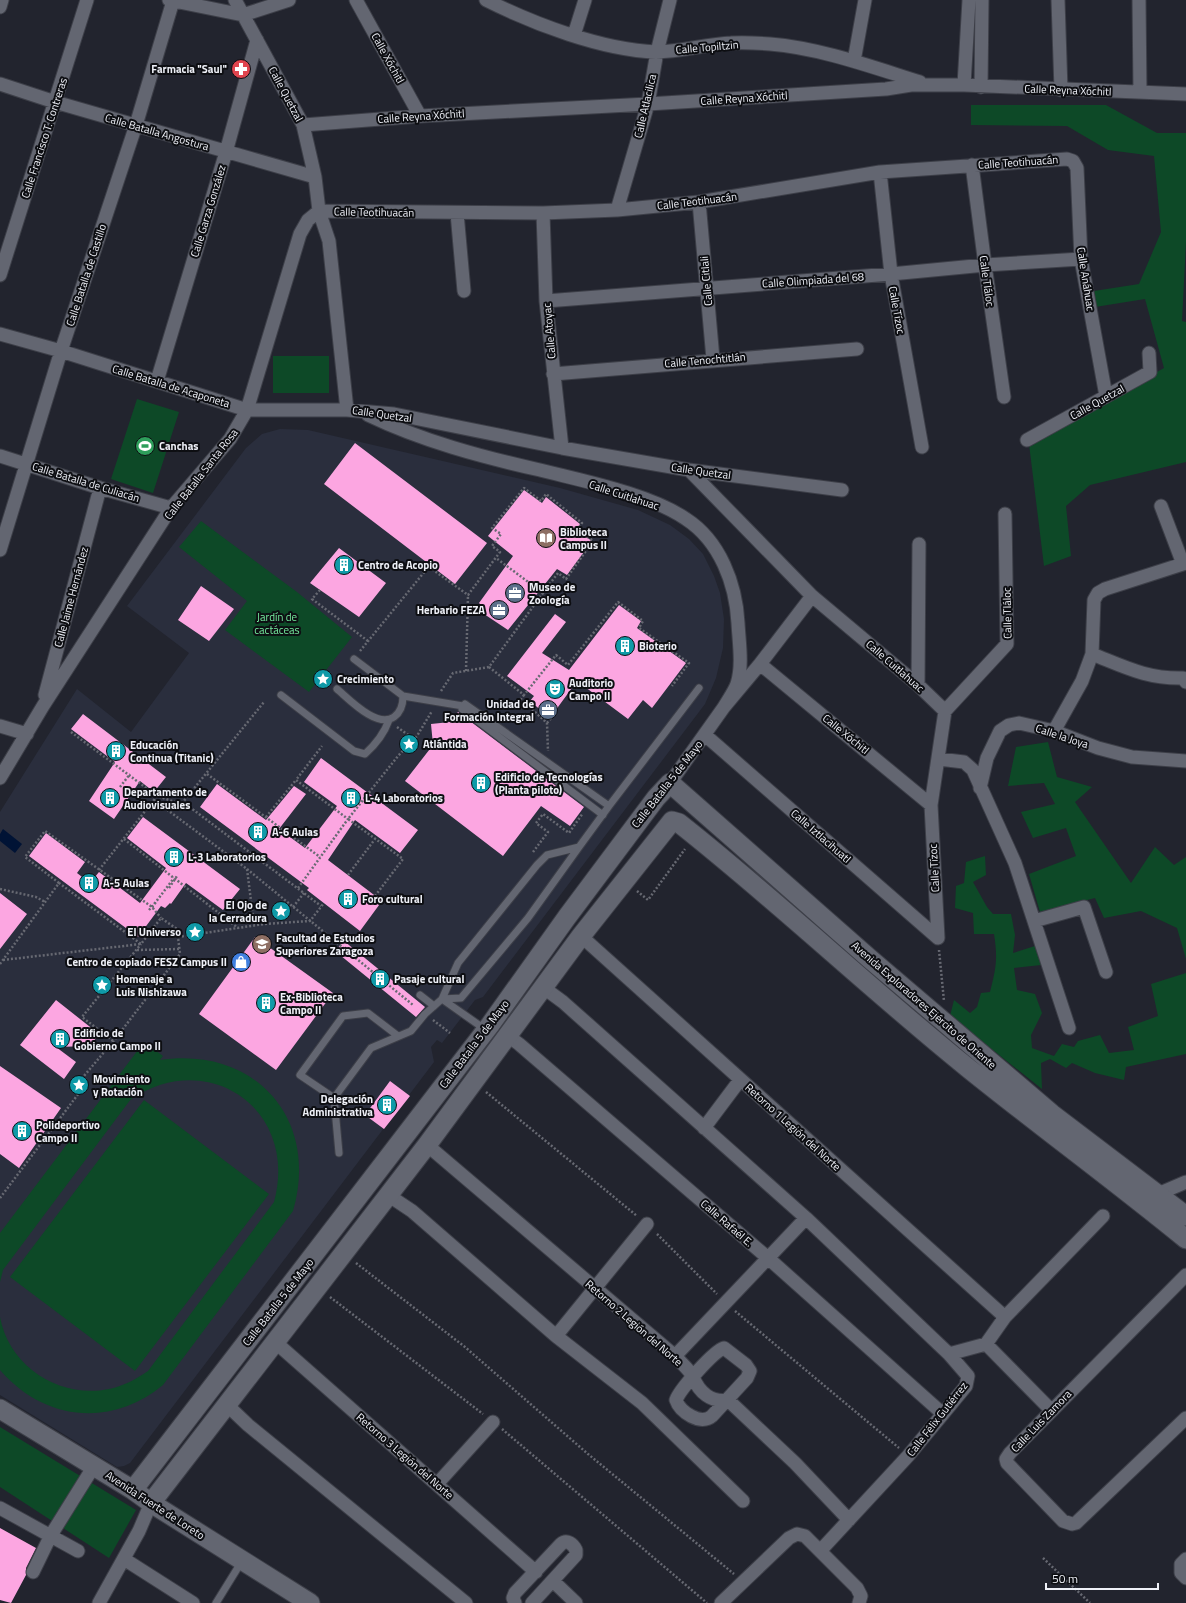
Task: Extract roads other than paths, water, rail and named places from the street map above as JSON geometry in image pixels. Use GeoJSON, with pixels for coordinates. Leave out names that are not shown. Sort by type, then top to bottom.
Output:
{"type":"FeatureCollection","features":[{"type":"Feature","properties":{"kind":"street"},"geometry":{"type":"LineString","coordinates":[[0,7],[2,0]]}},
{"type":"Feature","properties":{"kind":"street","name":"Calle Francisco T. Contreras"},"geometry":{"type":"LineString","coordinates":[[0,275],[87,0]]}},
{"type":"Feature","properties":{"kind":"street","name":"Calle Quetzal"},"geometry":{"type":"LineString","coordinates":[[235,0],[303,125],[315,177],[319,211],[329,241],[347,410],[394,414],[562,448],[689,470],[842,490]]}},
{"type":"Feature","properties":{"kind":"street"},"geometry":{"type":"LineString","coordinates":[[171,1],[243,15],[289,0]]}},
{"type":"Feature","properties":{"kind":"street","name":"Calle Xóchitl"},"geometry":{"type":"LineString","coordinates":[[356,0],[420,116]]}},
{"type":"Feature","properties":{"kind":"street","name":"Calle Topiltzin"},"geometry":{"type":"LineString","coordinates":[[486,0],[539,24],[622,48],[657,52],[738,43],[772,44],[854,61],[931,85]]}},
{"type":"Feature","properties":{"kind":"street"},"geometry":{"type":"LineString","coordinates":[[574,35],[585,0]]}},
{"type":"Feature","properties":{"kind":"street","name":"Calle Atlacilica"},"geometry":{"type":"LineString","coordinates":[[617,210],[648,104],[657,52],[670,0]]}},
{"type":"Feature","properties":{"kind":"street"},"geometry":{"type":"LineString","coordinates":[[854,61],[865,0]]}},
{"type":"Feature","properties":{"kind":"street"},"geometry":{"type":"LineString","coordinates":[[964,85],[969,0]]}},
{"type":"Feature","properties":{"kind":"street"},"geometry":{"type":"LineString","coordinates":[[981,86],[982,0]]}},
{"type":"Feature","properties":{"kind":"street"},"geometry":{"type":"LineString","coordinates":[[1058,0],[1060,90]]}},
{"type":"Feature","properties":{"kind":"street"},"geometry":{"type":"LineString","coordinates":[[1139,0],[1140,92]]}},
{"type":"Feature","properties":{"kind":"street","name":"Calle Batalla de Castillo"},"geometry":{"type":"LineString","coordinates":[[0,550],[61,351],[136,125],[171,1]]}},
{"type":"Feature","properties":{"kind":"street","name":"Calle Garza González"},"geometry":{"type":"LineString","coordinates":[[157,382],[226,152],[257,40]]}},
{"type":"Feature","properties":{"kind":"street","name":"Calle Batalla Angostura"},"geometry":{"type":"LineString","coordinates":[[0,84],[55,102],[315,177]]}},
{"type":"Feature","properties":{"kind":"street","name":"Calle Reyna Xóchitl"},"geometry":{"type":"LineString","coordinates":[[303,125],[420,116],[648,104],[931,85],[1186,94]]}},
{"type":"Feature","properties":{"kind":"street","name":"Calle Teotihuacán"},"geometry":{"type":"LineString","coordinates":[[319,211],[543,213],[617,210],[699,202],[880,172],[1060,159],[1073,161]]}},
{"type":"Feature","properties":{"kind":"street","name":"Calle Anáhuac"},"geometry":{"type":"LineString","coordinates":[[1073,161],[1077,168],[1081,259],[1106,396]]}},
{"type":"Feature","properties":{"kind":"street","name":"Calle Tláloc"},"geometry":{"type":"LineString","coordinates":[[972,165],[984,265],[1004,397]]}},
{"type":"Feature","properties":{"kind":"street","name":"Calle Tízoc"},"geometry":{"type":"LineString","coordinates":[[880,172],[891,274],[922,447]]}},
{"type":"Feature","properties":{"kind":"street","name":"Calle Citlali"},"geometry":{"type":"LineString","coordinates":[[699,202],[713,359]]}},
{"type":"Feature","properties":{"kind":"street","name":"Calle Batalla Santa Rosa"},"geometry":{"type":"LineString","coordinates":[[0,778],[43,706],[171,508],[230,439],[247,410],[300,234],[308,220],[319,211]]}},
{"type":"Feature","properties":{"kind":"street"},"geometry":{"type":"LineString","coordinates":[[457,213],[464,291]]}},
{"type":"Feature","properties":{"kind":"street","name":"Calle Atoyac"},"geometry":{"type":"LineString","coordinates":[[543,213],[546,301],[562,448]]}},
{"type":"Feature","properties":{"kind":"street","name":"Calle Olimpiada del 68"},"geometry":{"type":"LineString","coordinates":[[546,301],[891,274],[984,265],[1081,259]]}},
{"type":"Feature","properties":{"kind":"street","name":"Calle Batalla de Acaponeta"},"geometry":{"type":"LineString","coordinates":[[0,334],[61,351],[247,410],[347,410]]}},
{"type":"Feature","properties":{"kind":"street","name":"Calle Tenochtitlán"},"geometry":{"type":"LineString","coordinates":[[553,374],[713,359],[857,349]]}},
{"type":"Feature","properties":{"kind":"street","name":"Calle Quetzal"},"geometry":{"type":"LineString","coordinates":[[1027,440],[1150,372],[1149,353]]}},
{"type":"Feature","properties":{"kind":"street","name":"Calle Cuitlahuac"},"geometry":{"type":"LineString","coordinates":[[363,412],[423,438],[504,462],[615,490],[652,502],[686,519],[702,533],[714,547],[724,564],[736,597],[739,634],[739,670],[737,683],[724,707]]}},
{"type":"Feature","properties":{"kind":"street","name":"Calle Batalla de Culiacán"},"geometry":{"type":"LineString","coordinates":[[0,456],[100,488],[171,508]]}},
{"type":"Feature","properties":{"kind":"street","name":"Calle Cuitlahuac"},"geometry":{"type":"LineString","coordinates":[[689,470],[812,596],[918,685],[945,711]]}},
{"type":"Feature","properties":{"kind":"street","name":"Calle Jaime Hernández"},"geometry":{"type":"LineString","coordinates":[[43,706],[100,488]]}},
{"type":"Feature","properties":{"kind":"street"},"geometry":{"type":"LineString","coordinates":[[1054,731],[1082,681],[1092,654],[1094,600],[1098,593],[1113,585],[1184,563],[1161,506]]}},
{"type":"Feature","properties":{"kind":"street","name":"Calle Tláloc"},"geometry":{"type":"LineString","coordinates":[[945,711],[1007,644],[1005,514]]}},
{"type":"Feature","properties":{"kind":"street"},"geometry":{"type":"LineString","coordinates":[[918,685],[919,544]]}},
{"type":"Feature","properties":{"kind":"street","name":"Calle Batalla 5 de Mayo"},"geometry":{"type":"LineString","coordinates":[[133,1490],[488,1028],[566,917],[656,798],[670,783],[724,707],[760,664],[812,596]]}},
{"type":"Feature","properties":{"kind":"street"},"geometry":{"type":"LineString","coordinates":[[1092,654],[1142,674],[1155,677],[1185,679]]}},
{"type":"Feature","properties":{"kind":"street","name":"Calle Xóchitl"},"geometry":{"type":"LineString","coordinates":[[760,664],[931,805]]}},
{"type":"Feature","properties":{"kind":"street","name":"Calle Tízoc"},"geometry":{"type":"LineString","coordinates":[[938,938],[931,805],[945,711]]}},
{"type":"Feature","properties":{"kind":"street","name":"Calle la Joya"},"geometry":{"type":"LineString","coordinates":[[980,788],[987,758],[1000,731],[1009,725],[1019,723],[1054,731],[1098,748],[1132,757],[1186,761]]}},
{"type":"Feature","properties":{"kind":"street"},"geometry":{"type":"LineString","coordinates":[[0,726],[27,734]]}},
{"type":"Feature","properties":{"kind":"street","name":"Calle Iztlacihuatl"},"geometry":{"type":"LineString","coordinates":[[705,735],[938,938]]}},
{"type":"Feature","properties":{"kind":"street"},"geometry":{"type":"LineString","coordinates":[[939,759],[964,762],[973,770],[1015,863],[1069,1028]]}},
{"type":"Feature","properties":{"kind":"street","name":"Avenida Exploradores Ejército de Oriente"},"geometry":{"type":"LineString","coordinates":[[670,783],[947,1024],[1047,1120],[1121,1186],[1186,1239]]}},
{"type":"Feature","properties":{"kind":"street","name":"Calle Batalla 5 de Mayo"},"geometry":{"type":"LineString","coordinates":[[99,1603],[124,1559],[151,1503],[274,1341],[318,1288],[544,988],[581,936],[669,823],[672,821],[679,823]]}},
{"type":"Feature","properties":{"kind":"street","name":"Avenida Exploradores Ejército de Oriente"},"geometry":{"type":"LineString","coordinates":[[679,823],[764,893],[968,1068],[1158,1194],[1186,1216]]}},
{"type":"Feature","properties":{"kind":"street"},"geometry":{"type":"LineString","coordinates":[[1034,921],[1084,908],[1106,972]]}},
{"type":"Feature","properties":{"kind":"street","name":"Retorno 1 Legión del Norte"},"geometry":{"type":"LineString","coordinates":[[581,936],[1005,1317]]}},
{"type":"Feature","properties":{"kind":"street"},"geometry":{"type":"LineString","coordinates":[[544,988],[564,1002],[806,1218],[949,1354],[986,1344],[1005,1317],[1103,1216]]}},
{"type":"Feature","properties":{"kind":"street"},"geometry":{"type":"LineString","coordinates":[[488,1028],[508,1036]]}},
{"type":"Feature","properties":{"kind":"street","name":"Calle Rafaél E."},"geometry":{"type":"LineString","coordinates":[[508,1036],[768,1258],[943,1414]]}},
{"type":"Feature","properties":{"kind":"street"},"geometry":{"type":"LineString","coordinates":[[704,1128],[740,1080]]}},
{"type":"Feature","properties":{"kind":"street","name":"Retorno 2 Legión del Norte"},"geometry":{"type":"LineString","coordinates":[[427,1144],[675,1356],[693,1377],[695,1384],[711,1399],[721,1401],[728,1400]]}},
{"type":"Feature","properties":{"kind":"street"},"geometry":{"type":"LineString","coordinates":[[370,1180],[388,1195],[412,1211],[556,1336],[642,1403],[743,1501]]}},
{"type":"Feature","properties":{"kind":"street"},"geometry":{"type":"LineString","coordinates":[[1158,1194],[1186,1182]]}},
{"type":"Feature","properties":{"kind":"street"},"geometry":{"type":"LineString","coordinates":[[675,1356],[806,1218]]}},
{"type":"Feature","properties":{"kind":"street"},"geometry":{"type":"LineString","coordinates":[[556,1336],[647,1224]]}},
{"type":"Feature","properties":{"kind":"street"},"geometry":{"type":"LineString","coordinates":[[299,1275],[318,1288]]}},
{"type":"Feature","properties":{"kind":"street","name":"Calle Luis Zamora"},"geometry":{"type":"LineString","coordinates":[[1186,1275],[1008,1455],[1007,1463],[1063,1521],[1072,1524],[1080,1521],[1186,1418]]}},
{"type":"Feature","properties":{"kind":"street","name":"Retorno 3 Legión del Norte"},"geometry":{"type":"LineString","coordinates":[[274,1341],[536,1572]]}},
{"type":"Feature","properties":{"kind":"street"},"geometry":{"type":"LineString","coordinates":[[986,1344],[1051,1410]]}},
{"type":"Feature","properties":{"kind":"street"},"geometry":{"type":"LineString","coordinates":[[724,1348],[746,1365],[750,1371],[747,1378],[728,1400],[706,1421],[696,1419],[679,1406],[676,1400],[693,1377],[718,1351],[724,1348]]}},
{"type":"Feature","properties":{"kind":"street","name":"Calle Félix Gutiérrez"},"geometry":{"type":"LineString","coordinates":[[820,1550],[908,1456],[966,1386],[968,1379],[966,1373],[949,1354]]}},
{"type":"Feature","properties":{"kind":"street"},"geometry":{"type":"LineString","coordinates":[[728,1400],[796,1463],[849,1520]]}},
{"type":"Feature","properties":{"kind":"street"},"geometry":{"type":"LineString","coordinates":[[226,1404],[248,1425],[466,1603]]}},
{"type":"Feature","properties":{"kind":"street","name":"Avenida Fuerte de Loreto"},"geometry":{"type":"LineString","coordinates":[[0,1409],[133,1490],[151,1503],[310,1603]]}},
{"type":"Feature","properties":{"kind":"street"},"geometry":{"type":"LineString","coordinates":[[437,1484],[493,1422]]}},
{"type":"Feature","properties":{"kind":"street"},"geometry":{"type":"LineString","coordinates":[[33,1572],[51,1535],[94,1466]]}},
{"type":"Feature","properties":{"kind":"street"},"geometry":{"type":"LineString","coordinates":[[0,1508],[78,1551]]}},
{"type":"Feature","properties":{"kind":"street"},"geometry":{"type":"LineString","coordinates":[[721,1603],[789,1538],[797,1534],[805,1536],[857,1588],[860,1599]]}},
{"type":"Feature","properties":{"kind":"street"},"geometry":{"type":"LineString","coordinates":[[515,1603],[513,1600],[514,1595],[561,1544],[565,1541],[569,1542],[576,1550],[576,1555],[532,1603]]}},
{"type":"Feature","properties":{"kind":"street"},"geometry":{"type":"LineString","coordinates":[[124,1559],[193,1603]]}},
{"type":"Feature","properties":{"kind":"street"},"geometry":{"type":"LineString","coordinates":[[1186,1559],[1181,1564],[1180,1568],[1186,1578]]}},
{"type":"Feature","properties":{"kind":"street"},"geometry":{"type":"LineString","coordinates":[[553,1581],[576,1603]]}},
{"type":"Feature","properties":{"kind":"lane"},"geometry":{"type":"LineString","coordinates":[[354,659],[402,696],[463,706],[465,704],[609,806]]}},
{"type":"Feature","properties":{"kind":"lane"},"geometry":{"type":"LineString","coordinates":[[442,999],[461,998],[528,918],[609,806],[699,688]]}},
{"type":"Feature","properties":{"kind":"lane"},"geometry":{"type":"LineString","coordinates":[[337,689],[367,714],[378,720],[389,720],[399,713],[403,703],[402,696]]}},
{"type":"Feature","properties":{"kind":"lane"},"geometry":{"type":"LineString","coordinates":[[281,695],[354,751],[366,754],[386,730],[389,720]]}},
{"type":"Feature","properties":{"kind":"lane"},"geometry":{"type":"LineString","coordinates":[[463,706],[462,709],[603,815]]}},
{"type":"Feature","properties":{"kind":"lane"},"geometry":{"type":"LineString","coordinates":[[339,1153],[334,1098],[371,1048],[411,1031],[425,1014],[442,999],[458,963],[537,865],[547,855],[579,847]]}},
{"type":"Feature","properties":{"kind":"lane"},"geometry":{"type":"LineString","coordinates":[[420,994],[434,1006]]}},
{"type":"Feature","properties":{"kind":"lane"},"geometry":{"type":"LineString","coordinates":[[442,999],[488,1028]]}},
{"type":"Feature","properties":{"kind":"lane"},"geometry":{"type":"LineString","coordinates":[[334,1098],[300,1075],[343,1016],[368,1013],[398,1036]]}},
{"type":"Feature","properties":{"kind":"lane"},"geometry":{"type":"LineString","coordinates":[[216,1603],[242,1561]]}},
{"type":"Feature","properties":{"kind":"water"},"geometry":{"type":"Polygon","coordinates":[[[3,829],[22,844],[15,853],[0,841],[0,834],[3,829]]]}},
{"type":"Feature","properties":{"kind":"place","name":"Farmacia \"Saul\""},"geometry":{"type":"Point","coordinates":[241,69]}},
{"type":"Feature","properties":{"kind":"place","name":"Canchas"},"geometry":{"type":"Point","coordinates":[145,446]}},
{"type":"Feature","properties":{"kind":"place","name":"Biblioteca Campus II"},"geometry":{"type":"Point","coordinates":[546,538]}},
{"type":"Feature","properties":{"kind":"place","name":"Centro de Acopio"},"geometry":{"type":"Point","coordinates":[344,565]}},
{"type":"Feature","properties":{"kind":"place","name":"Museo de Zoología"},"geometry":{"type":"Point","coordinates":[515,593]}},
{"type":"Feature","properties":{"kind":"place","name":"Herbario FEZA"},"geometry":{"type":"Point","coordinates":[499,610]}},
{"type":"Feature","properties":{"kind":"place","name":"Bioterio"},"geometry":{"type":"Point","coordinates":[625,646]}},
{"type":"Feature","properties":{"kind":"place","name":"Crecimiento"},"geometry":{"type":"Point","coordinates":[323,679]}},
{"type":"Feature","properties":{"kind":"place","name":"Auditorio Campo II"},"geometry":{"type":"Point","coordinates":[555,689]}},
{"type":"Feature","properties":{"kind":"place","name":"Unidad de Formación Integral"},"geometry":{"type":"Point","coordinates":[548,710]}},
{"type":"Feature","properties":{"kind":"place","name":"Atlántida"},"geometry":{"type":"Point","coordinates":[409,744]}},
{"type":"Feature","properties":{"kind":"place","name":"Educación Continua (Titanic)"},"geometry":{"type":"Point","coordinates":[116,751]}},
{"type":"Feature","properties":{"kind":"place","name":"Edificio de Tecnologías (Planta piloto)"},"geometry":{"type":"Point","coordinates":[481,783]}},
{"type":"Feature","properties":{"kind":"place","name":"Departamento de Audiovisuales"},"geometry":{"type":"Point","coordinates":[110,798]}},
{"type":"Feature","properties":{"kind":"place","name":"L-4 Laboratorios"},"geometry":{"type":"Point","coordinates":[351,798]}},
{"type":"Feature","properties":{"kind":"place","name":"A-6 Aulas"},"geometry":{"type":"Point","coordinates":[258,832]}},
{"type":"Feature","properties":{"kind":"place","name":"L-3 Laboratorios"},"geometry":{"type":"Point","coordinates":[174,857]}},
{"type":"Feature","properties":{"kind":"place","name":"A-5 Aulas"},"geometry":{"type":"Point","coordinates":[89,883]}},
{"type":"Feature","properties":{"kind":"place","name":"Foro cultural"},"geometry":{"type":"Point","coordinates":[348,899]}},
{"type":"Feature","properties":{"kind":"place","name":"El Ojo de la Cerradura"},"geometry":{"type":"Point","coordinates":[281,911]}},
{"type":"Feature","properties":{"kind":"place","name":"El Universo"},"geometry":{"type":"Point","coordinates":[195,932]}},
{"type":"Feature","properties":{"kind":"place","name":"Facultad de Estudios Superiores Zaragoza"},"geometry":{"type":"Point","coordinates":[262,944]}},
{"type":"Feature","properties":{"kind":"place","name":"Centro de copiado FESZ Campus II"},"geometry":{"type":"Point","coordinates":[241,962]}},
{"type":"Feature","properties":{"kind":"place","name":"Pasaje cultural"},"geometry":{"type":"Point","coordinates":[380,979]}},
{"type":"Feature","properties":{"kind":"place","name":"Homenaje a Luis Nishizawa"},"geometry":{"type":"Point","coordinates":[102,985]}},
{"type":"Feature","properties":{"kind":"place","name":"Ex-Biblioteca Campo II"},"geometry":{"type":"Point","coordinates":[266,1003]}},
{"type":"Feature","properties":{"kind":"place","name":"Edificio de Gobierno Campo II"},"geometry":{"type":"Point","coordinates":[60,1039]}},
{"type":"Feature","properties":{"kind":"place","name":"Movimiento y Rotación"},"geometry":{"type":"Point","coordinates":[79,1085]}},
{"type":"Feature","properties":{"kind":"place","name":"Delegación Administrativa"},"geometry":{"type":"Point","coordinates":[387,1105]}},
{"type":"Feature","properties":{"kind":"place","name":"Polideportivo Campo II"},"geometry":{"type":"Point","coordinates":[22,1131]}},
{"type":"Feature","properties":{"kind":"park label","name":"Jardín de cactáceas"},"geometry":{"type":"Point","coordinates":[277,623]}}]}
